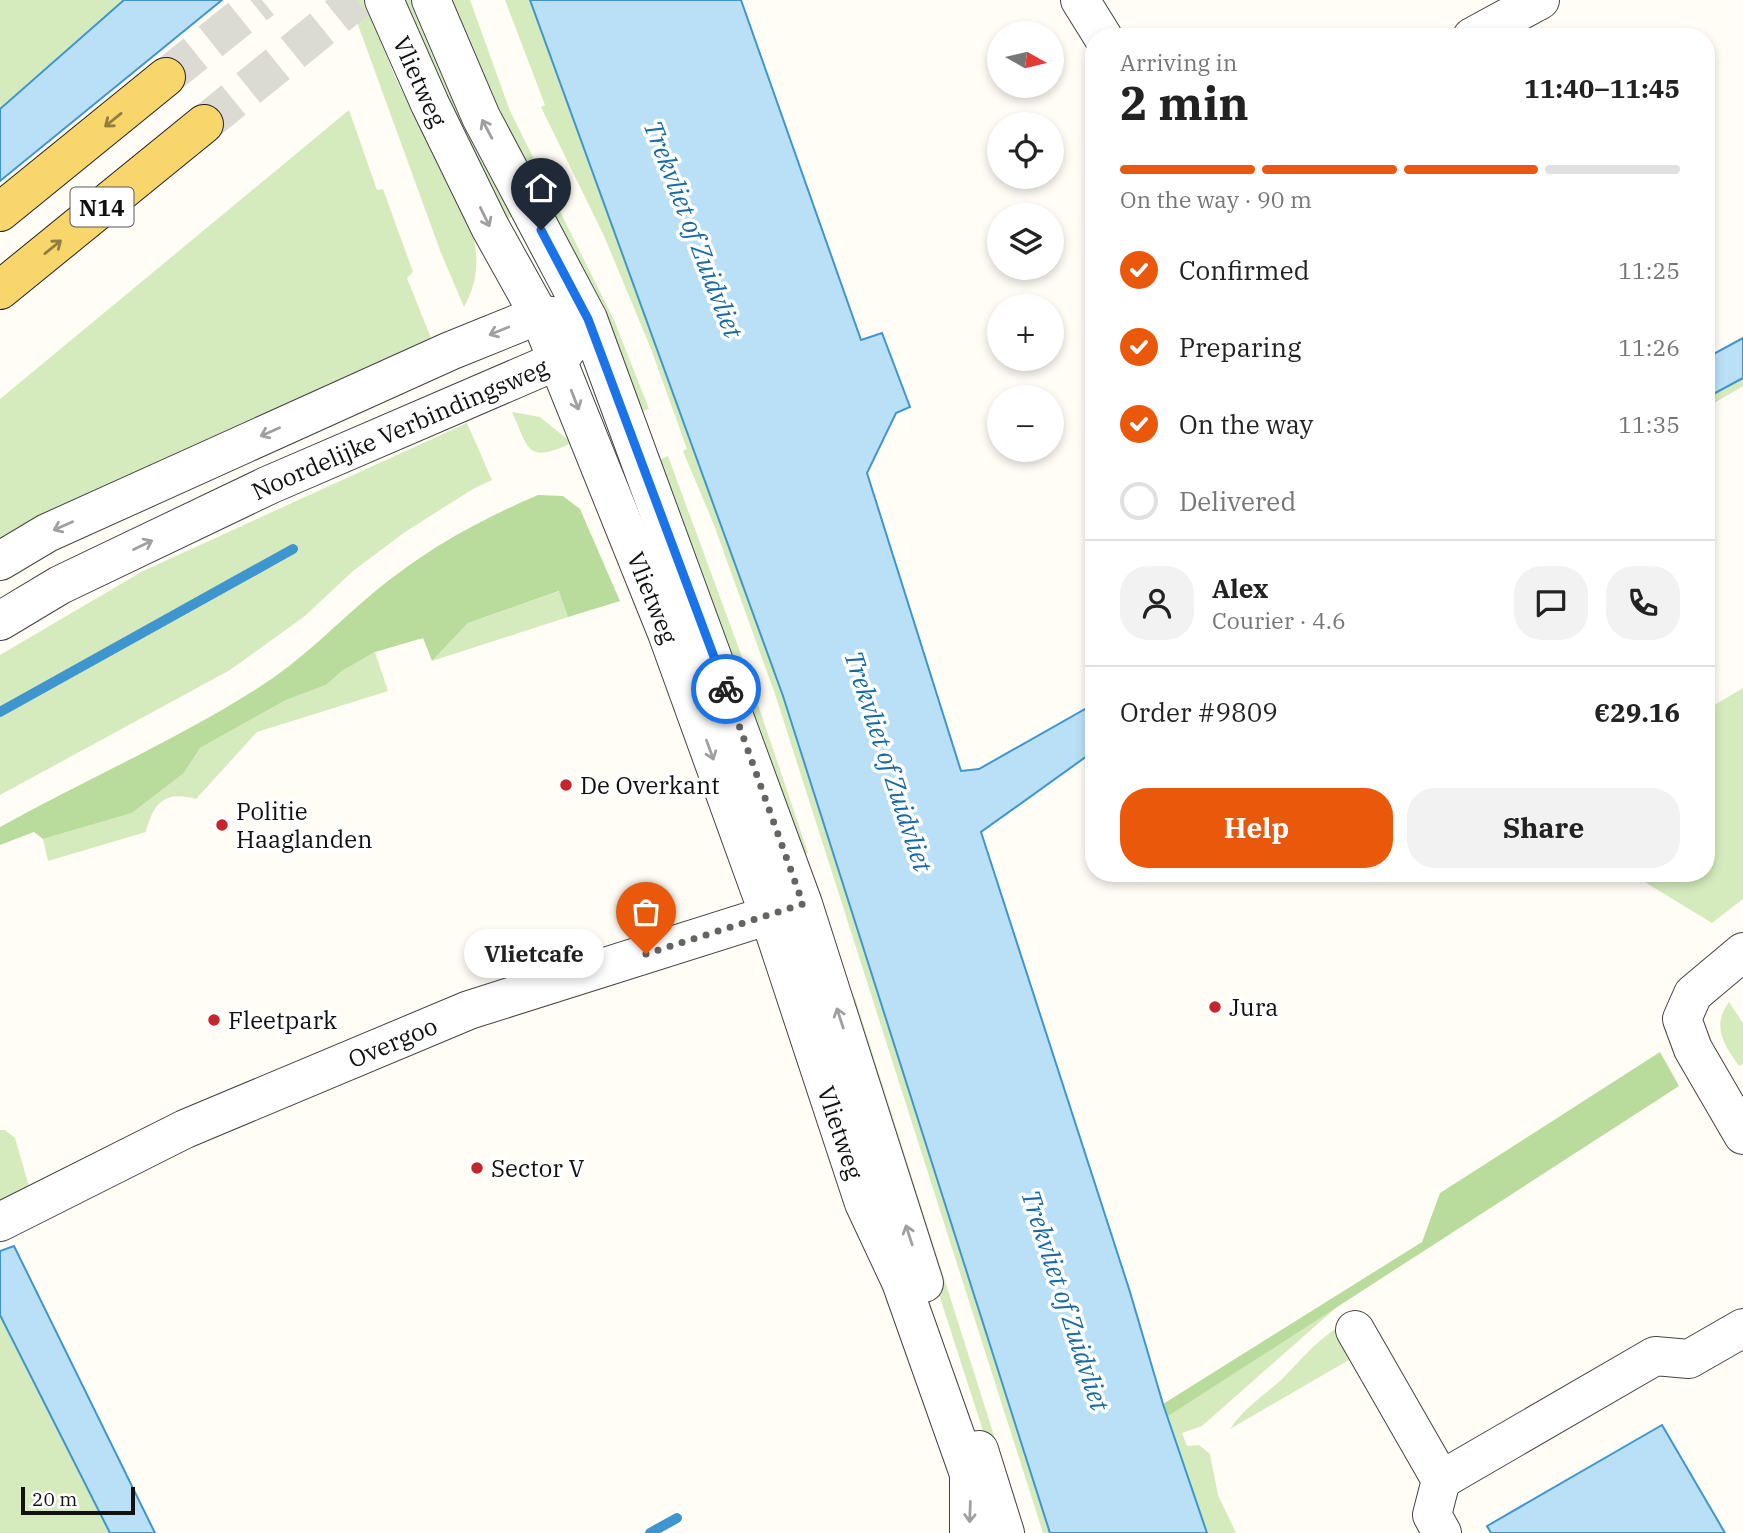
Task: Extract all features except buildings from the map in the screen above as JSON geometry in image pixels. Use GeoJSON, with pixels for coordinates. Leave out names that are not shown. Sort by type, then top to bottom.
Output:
{"type":"FeatureCollection","features":[{"type":"Feature","properties":{"kind":"main road","name":"N14"},"geometry":{"type":"LineString","coordinates":[[0,212],[166,77]]}},
{"type":"Feature","properties":{"kind":"main road","name":"N14"},"geometry":{"type":"LineString","coordinates":[[0,290],[204,124]]}},
{"type":"Feature","properties":{"kind":"street","name":"Vlietweg"},"geometry":{"type":"LineString","coordinates":[[384,0],[430,104],[490,227],[539,315],[559,360],[667,633],[786,910],[864,1203],[901,1282],[969,1474],[969,1533]]}},
{"type":"Feature","properties":{"kind":"street","name":"Vlietweg"},"geometry":{"type":"LineString","coordinates":[[431,0],[481,117],[588,319],[786,910],[951,1367],[999,1507],[1005,1533]]}},
{"type":"Feature","properties":{"kind":"street"},"geometry":{"type":"LineString","coordinates":[[1080,0],[1097,28]]}},
{"type":"Feature","properties":{"kind":"street"},"geometry":{"type":"LineString","coordinates":[[1489,28],[1540,0]]}},
{"type":"Feature","properties":{"kind":"street","name":"Noordelijke Verbindingsweg"},"geometry":{"type":"LineString","coordinates":[[0,561],[47,533],[450,351],[539,315],[588,319]]}},
{"type":"Feature","properties":{"kind":"street","name":"Noordelijke Verbindingsweg"},"geometry":{"type":"LineString","coordinates":[[0,621],[60,585],[269,485],[559,360],[588,319]]}},
{"type":"Feature","properties":{"kind":"street","name":"Overgoo"},"geometry":{"type":"LineString","coordinates":[[0,1222],[186,1129],[469,1010],[786,910]]}},
{"type":"Feature","properties":{"kind":"street"},"geometry":{"type":"LineString","coordinates":[[1743,952],[1693,994],[1682,1019],[1693,1048],[1743,1135]]}},
{"type":"Feature","properties":{"kind":"street"},"geometry":{"type":"LineString","coordinates":[[1441,1480],[1655,1356],[1689,1359],[1743,1328]]}},
{"type":"Feature","properties":{"kind":"street"},"geometry":{"type":"LineString","coordinates":[[1355,1330],[1441,1480],[1432,1515],[1442,1533]]}},
{"type":"Feature","properties":{"kind":"green space"},"geometry":{"type":"Polygon","coordinates":[[[0,0],[222,0],[0,181],[0,0]]]}},
{"type":"Feature","properties":{"kind":"green space"},"geometry":{"type":"Polygon","coordinates":[[[349,0],[364,0],[396,79],[471,227],[476,267],[473,287],[464,307],[441,253],[349,0]]]}},
{"type":"Feature","properties":{"kind":"green space"},"geometry":{"type":"Polygon","coordinates":[[[401,0],[418,0],[522,212],[505,220],[401,0]]]}},
{"type":"Feature","properties":{"kind":"green space"},"geometry":{"type":"Polygon","coordinates":[[[441,0],[470,0],[510,111],[614,320],[649,409],[640,412],[441,0]]]}},
{"type":"Feature","properties":{"kind":"green space"},"geometry":{"type":"Polygon","coordinates":[[[505,0],[530,0],[783,696],[1050,1533],[1043,1533],[776,697],[714,525],[683,451],[687,449],[651,349],[604,236],[541,107],[545,105],[505,0]]]}},
{"type":"Feature","properties":{"kind":"green space"},"geometry":{"type":"Polygon","coordinates":[[[349,110],[377,190],[383,189],[413,272],[407,278],[431,338],[158,461],[0,544],[0,399],[349,110]]]}},
{"type":"Feature","properties":{"kind":"green space"},"geometry":{"type":"Polygon","coordinates":[[[1743,378],[1743,386],[1715,403],[1715,393],[1743,378]]]}},
{"type":"Feature","properties":{"kind":"green space"},"geometry":{"type":"Polygon","coordinates":[[[512,412],[540,417],[572,443],[546,452],[538,453],[532,450],[512,412]]]}},
{"type":"Feature","properties":{"kind":"green space"},"geometry":{"type":"Polygon","coordinates":[[[467,423],[492,480],[405,532],[353,571],[305,616],[230,670],[0,795],[0,655],[143,571],[467,423]]]}},
{"type":"Feature","properties":{"kind":"green space"},"geometry":{"type":"Polygon","coordinates":[[[668,456],[742,657],[808,853],[798,857],[659,460],[668,456]]]}},
{"type":"Feature","properties":{"kind":"green space"},"geometry":{"type":"Polygon","coordinates":[[[538,495],[563,496],[580,509],[620,601],[568,617],[559,591],[468,623],[432,661],[423,638],[375,652],[342,671],[326,685],[286,700],[200,748],[184,773],[132,813],[43,839],[34,832],[0,845],[0,827],[195,725],[258,688],[303,655],[373,593],[412,563],[473,526],[538,495]]]}},
{"type":"Feature","properties":{"kind":"green space"},"geometry":{"type":"Polygon","coordinates":[[[560,591],[568,617],[432,661],[468,623],[560,591]]]}},
{"type":"Feature","properties":{"kind":"green space"},"geometry":{"type":"Polygon","coordinates":[[[375,652],[388,691],[257,732],[196,799],[176,796],[162,801],[152,813],[146,832],[48,861],[43,839],[132,813],[184,773],[200,748],[286,700],[326,685],[342,671],[375,652]]]}},
{"type":"Feature","properties":{"kind":"green space"},"geometry":{"type":"Polygon","coordinates":[[[1743,688],[1743,899],[1712,923],[1645,882],[1715,882],[1715,705],[1743,688]]]}},
{"type":"Feature","properties":{"kind":"green space"},"geometry":{"type":"Polygon","coordinates":[[[855,998],[1025,1533],[1016,1533],[844,1000],[855,998]]]}},
{"type":"Feature","properties":{"kind":"green space"},"geometry":{"type":"Polygon","coordinates":[[[1729,1002],[1743,1023],[1743,1064],[1739,1066],[1724,1043],[1720,1027],[1729,1002]]]}},
{"type":"Feature","properties":{"kind":"green space"},"geometry":{"type":"Polygon","coordinates":[[[1660,1052],[1679,1086],[1167,1417],[1163,1404],[1422,1242],[1440,1193],[1660,1052]]]}},
{"type":"Feature","properties":{"kind":"green space"},"geometry":{"type":"Polygon","coordinates":[[[0,1130],[5,1130],[15,1138],[30,1190],[0,1203],[0,1130]]]}},
{"type":"Feature","properties":{"kind":"green space"},"geometry":{"type":"Polygon","coordinates":[[[1338,1306],[1202,1426],[1182,1433],[1187,1446],[1199,1445],[1210,1454],[1218,1495],[1236,1533],[1207,1533],[1167,1417],[1338,1306]]]}},
{"type":"Feature","properties":{"kind":"green space"},"geometry":{"type":"Polygon","coordinates":[[[0,1315],[110,1533],[0,1533],[0,1315]]]}},
{"type":"Feature","properties":{"kind":"green space"},"geometry":{"type":"Polygon","coordinates":[[[1337,1328],[1354,1357],[1230,1429],[1248,1408],[1337,1328]]]}},
{"type":"Feature","properties":{"kind":"water"},"geometry":{"type":"Polygon","coordinates":[[[124,0],[222,0],[0,181],[0,109],[124,0]]]}},
{"type":"Feature","properties":{"kind":"water","name":"Trekvliet of Zuidvliet"},"geometry":{"type":"Polygon","coordinates":[[[530,0],[741,0],[861,340],[882,333],[910,407],[896,413],[867,473],[961,771],[979,769],[1085,709],[1085,757],[981,832],[1130,1292],[1163,1404],[1207,1533],[1050,1533],[783,696],[530,0]]]}},
{"type":"Feature","properties":{"kind":"water"},"geometry":{"type":"Polygon","coordinates":[[[1743,338],[1743,378],[1715,393],[1715,353],[1743,338]]]}},
{"type":"Feature","properties":{"kind":"water"},"geometry":{"type":"Polygon","coordinates":[[[14,1246],[155,1533],[110,1533],[0,1315],[0,1251],[14,1246]]]}},
{"type":"Feature","properties":{"kind":"water"},"geometry":{"type":"Polygon","coordinates":[[[1662,1425],[1725,1533],[1491,1533],[1487,1526],[1662,1425]]]}},
{"type":"Feature","properties":{"kind":"waterway"},"geometry":{"type":"LineString","coordinates":[[0,712],[293,549]]}},
{"type":"Feature","properties":{"kind":"waterway"},"geometry":{"type":"LineString","coordinates":[[650,1533],[677,1518]]}},
{"type":"Feature","properties":{"kind":"tunnel"},"geometry":{"type":"LineString","coordinates":[[166,77],[262,0]]}},
{"type":"Feature","properties":{"kind":"tunnel"},"geometry":{"type":"LineString","coordinates":[[204,124],[357,0]]}},
{"type":"Feature","properties":{"kind":"way so far"},"geometry":{"type":"LineString","coordinates":[[646,954],[803,904],[726,689]]}},
{"type":"Feature","properties":{"kind":"place","name":"De Overkant"},"geometry":{"type":"Point","coordinates":[566,785]}},
{"type":"Feature","properties":{"kind":"place","name":"Politie Haaglanden"},"geometry":{"type":"Point","coordinates":[222,825]}},
{"type":"Feature","properties":{"kind":"place","name":"Vlietcafe"},"geometry":{"type":"Point","coordinates":[646,954]}},
{"type":"Feature","properties":{"kind":"place","name":"Jura"},"geometry":{"type":"Point","coordinates":[1215,1007]}},
{"type":"Feature","properties":{"kind":"place","name":"Fleetpark"},"geometry":{"type":"Point","coordinates":[214,1020]}},
{"type":"Feature","properties":{"kind":"place","name":"Sector V"},"geometry":{"type":"Point","coordinates":[477,1168]}},
{"type":"Feature","properties":{"kind":"route"},"geometry":{"type":"LineString","coordinates":[[541,230],[588,319],[726,689]]}}]}
